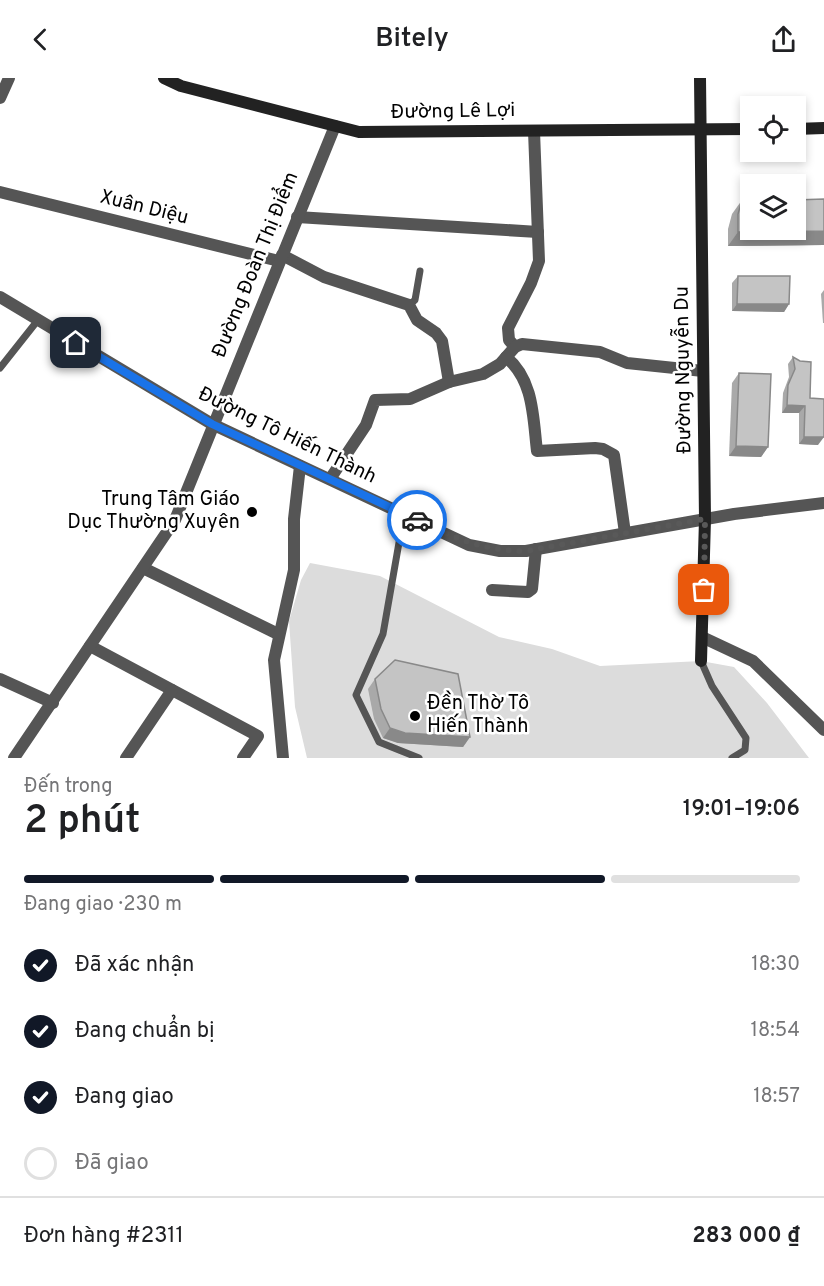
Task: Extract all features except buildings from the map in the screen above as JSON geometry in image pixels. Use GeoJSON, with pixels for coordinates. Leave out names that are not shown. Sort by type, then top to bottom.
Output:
{"type":"FeatureCollection","features":[{"type":"Feature","properties":{"kind":"main road","name":"Đường Lê Lợi"},"geometry":{"type":"LineString","coordinates":[[164,78],[181,86],[359,132],[740,129]]}},
{"type":"Feature","properties":{"kind":"main road","name":"Đường Nguyễn Du"},"geometry":{"type":"LineString","coordinates":[[700,78],[705,519],[704,638],[701,661]]}},
{"type":"Feature","properties":{"kind":"main road"},"geometry":{"type":"LineString","coordinates":[[806,129],[824,128]]}},
{"type":"Feature","properties":{"kind":"street"},"geometry":{"type":"LineString","coordinates":[[0,98],[9,78]]}},
{"type":"Feature","properties":{"kind":"street","name":"Đường Đoàn Thị Điểm"},"geometry":{"type":"LineString","coordinates":[[14,758],[175,520],[212,424],[335,126]]}},
{"type":"Feature","properties":{"kind":"street"},"geometry":{"type":"LineString","coordinates":[[534,131],[539,261],[531,283],[508,328],[510,352],[529,392],[537,451],[594,448],[603,449],[614,455],[625,533]]}},
{"type":"Feature","properties":{"kind":"street","name":"Xuân Diệu"},"geometry":{"type":"LineString","coordinates":[[0,192],[281,258],[324,277],[409,305]]}},
{"type":"Feature","properties":{"kind":"street"},"geometry":{"type":"LineString","coordinates":[[297,217],[538,232]]}},
{"type":"Feature","properties":{"kind":"street","name":"Đường Tô Hiến Thành"},"geometry":{"type":"LineString","coordinates":[[0,297],[212,424],[470,545],[500,551],[536,549],[705,519],[824,503]]}},
{"type":"Feature","properties":{"kind":"street"},"geometry":{"type":"LineString","coordinates":[[409,305],[417,320],[436,333],[441,341],[449,382]]}},
{"type":"Feature","properties":{"kind":"street"},"geometry":{"type":"LineString","coordinates":[[330,479],[366,425],[375,400],[410,399],[449,382],[491,370],[522,344],[600,352],[627,363],[703,371]]}},
{"type":"Feature","properties":{"kind":"street"},"geometry":{"type":"LineString","coordinates":[[284,758],[274,660],[294,570],[294,519],[300,466]]}},
{"type":"Feature","properties":{"kind":"street"},"geometry":{"type":"LineString","coordinates":[[492,590],[528,592],[532,589],[535,585],[536,549]]}},
{"type":"Feature","properties":{"kind":"street"},"geometry":{"type":"LineString","coordinates":[[143,568],[278,634]]}},
{"type":"Feature","properties":{"kind":"street"},"geometry":{"type":"LineString","coordinates":[[704,638],[753,661],[824,730]]}},
{"type":"Feature","properties":{"kind":"street"},"geometry":{"type":"LineString","coordinates":[[90,646],[258,736],[243,758]]}},
{"type":"Feature","properties":{"kind":"street"},"geometry":{"type":"LineString","coordinates":[[0,679],[52,703]]}},
{"type":"Feature","properties":{"kind":"street"},"geometry":{"type":"LineString","coordinates":[[126,758],[172,690]]}},
{"type":"Feature","properties":{"kind":"lane"},"geometry":{"type":"LineString","coordinates":[[409,305],[415,300],[420,271]]}},
{"type":"Feature","properties":{"kind":"lane"},"geometry":{"type":"LineString","coordinates":[[0,368],[38,320]]}},
{"type":"Feature","properties":{"kind":"lane"},"geometry":{"type":"LineString","coordinates":[[404,514],[383,634],[356,695],[379,742],[419,758]]}},
{"type":"Feature","properties":{"kind":"lane"},"geometry":{"type":"LineString","coordinates":[[701,661],[712,686],[746,738],[746,750],[732,758]]}},
{"type":"Feature","properties":{"kind":"shaded area"},"geometry":{"type":"Polygon","coordinates":[[[310,563],[380,576],[499,637],[552,649],[600,666],[701,661],[734,667],[767,703],[809,758],[307,758],[295,707],[289,621],[301,580],[310,563]]]}},
{"type":"Feature","properties":{"kind":"way so far"},"geometry":{"type":"LineString","coordinates":[[417,520],[470,545],[500,551],[526,551],[705,519],[704,590]]}},
{"type":"Feature","properties":{"kind":"place","name":"Trung Tâm Giáo Dục Thường Xuyên"},"geometry":{"type":"Point","coordinates":[252,512]}},
{"type":"Feature","properties":{"kind":"place","name":"Đền Thờ Tô Hiến Thành"},"geometry":{"type":"Point","coordinates":[415,716]}},
{"type":"Feature","properties":{"kind":"route"},"geometry":{"type":"LineString","coordinates":[[76,343],[212,424],[417,520]]}}]}
